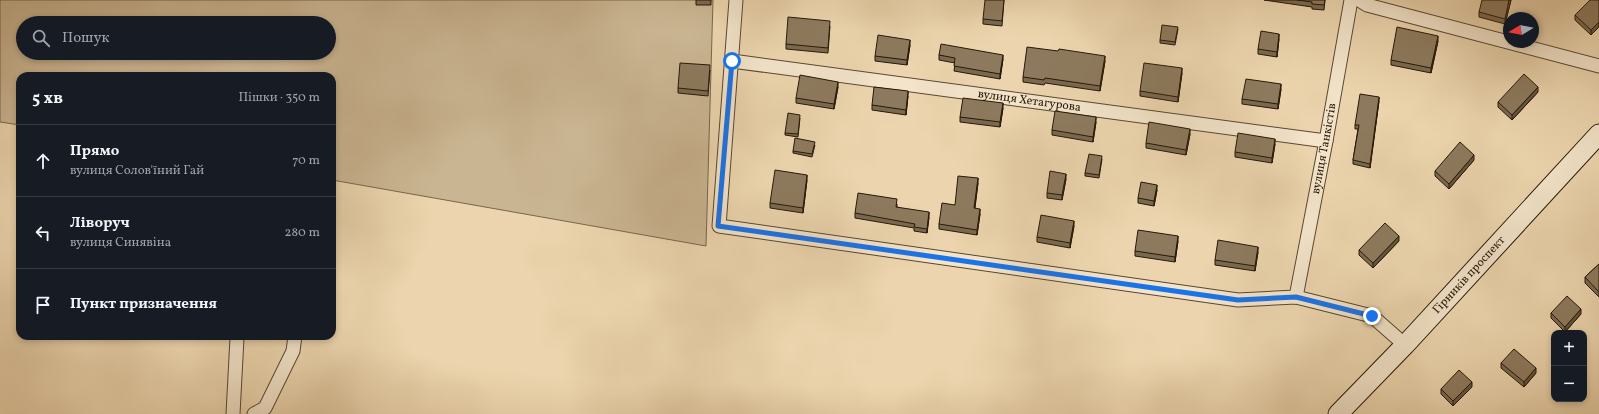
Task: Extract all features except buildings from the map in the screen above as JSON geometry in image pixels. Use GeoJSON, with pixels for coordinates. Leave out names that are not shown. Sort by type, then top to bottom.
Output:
{"type":"FeatureCollection","features":[{"type":"Feature","properties":{"kind":"main road","name":"Гірників проспект"},"geometry":{"type":"LineString","coordinates":[[1338,414],[1405,345],[1599,134]]}},
{"type":"Feature","properties":{"kind":"street"},"geometry":{"type":"LineString","coordinates":[[736,0],[718,226],[1238,300],[1296,297],[1372,316],[1405,345]]}},
{"type":"Feature","properties":{"kind":"street","name":"вулиця Танкістів"},"geometry":{"type":"LineString","coordinates":[[1296,297],[1351,0]]}},
{"type":"Feature","properties":{"kind":"street"},"geometry":{"type":"LineString","coordinates":[[1359,0],[1367,5],[1599,66]]}},
{"type":"Feature","properties":{"kind":"street","name":"вулиця Хетагурова"},"geometry":{"type":"LineString","coordinates":[[732,61],[1326,141]]}},
{"type":"Feature","properties":{"kind":"street"},"geometry":{"type":"LineString","coordinates":[[233,414],[237,340]]}},
{"type":"Feature","properties":{"kind":"street"},"geometry":{"type":"LineString","coordinates":[[254,414],[265,408],[293,351],[294,340]]}},
{"type":"Feature","properties":{"kind":"shaded area"},"geometry":{"type":"Polygon","coordinates":[[[0,0],[713,0],[706,246],[336,181],[336,72],[16,72],[16,124],[0,122],[0,0]]]}},
{"type":"Feature","properties":{"kind":"route"},"geometry":{"type":"LineString","coordinates":[[732,61],[718,226],[1238,300],[1296,297],[1372,316]]}}]}
